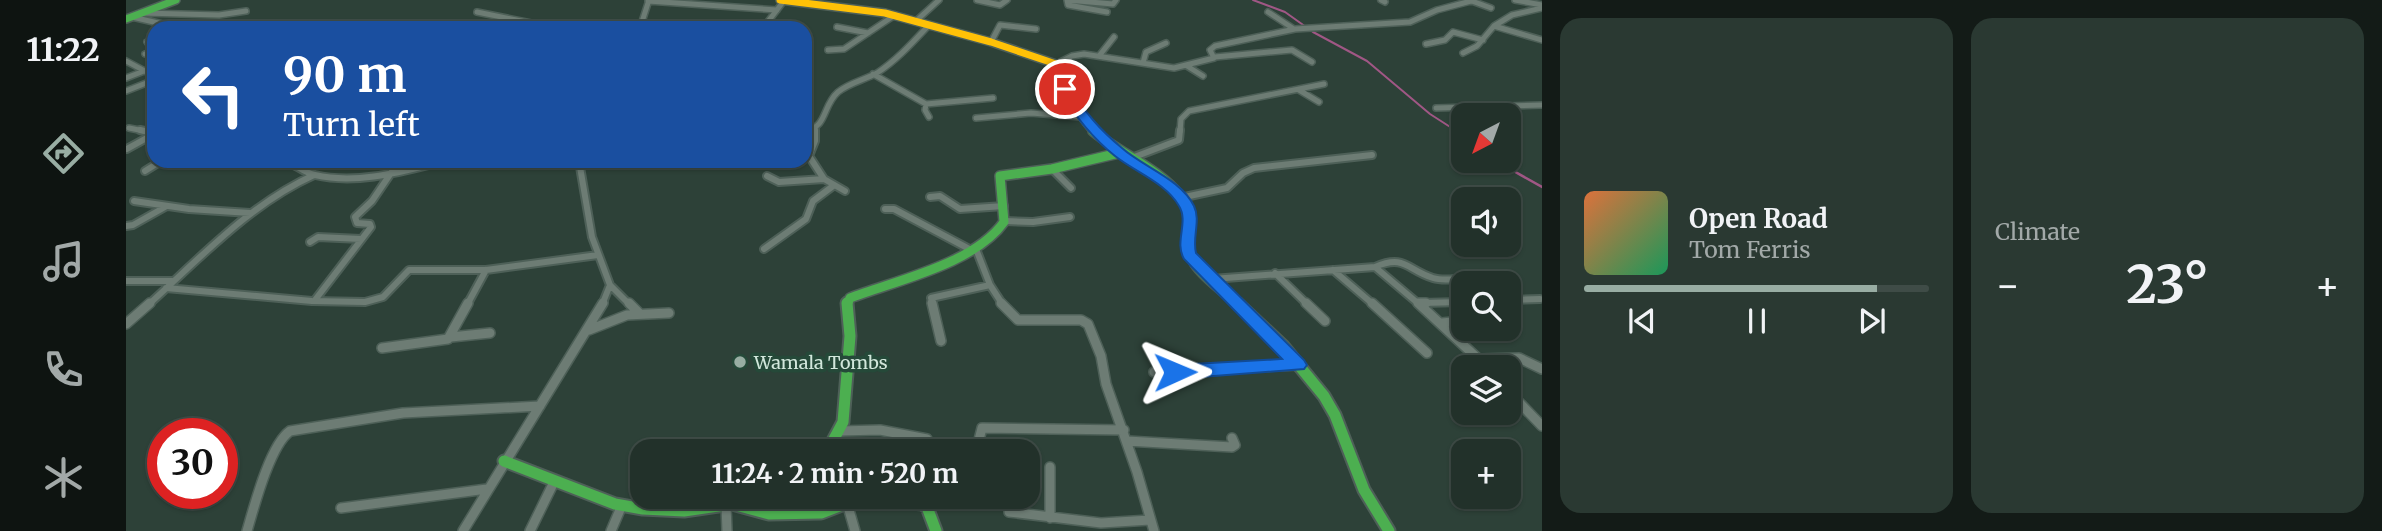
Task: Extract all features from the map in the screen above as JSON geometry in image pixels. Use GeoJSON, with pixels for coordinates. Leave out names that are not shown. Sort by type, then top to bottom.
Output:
{"type":"FeatureCollection","features":[{"type":"Feature","properties":{"kind":"street"},"geometry":{"type":"LineString","coordinates":[[133,16],[159,3],[176,0]]}},
{"type":"Feature","properties":{"kind":"street"},"geometry":{"type":"LineString","coordinates":[[916,21],[939,0]]}},
{"type":"Feature","properties":{"kind":"street"},"geometry":{"type":"LineString","coordinates":[[977,0],[1000,5],[1007,0]]}},
{"type":"Feature","properties":{"kind":"street"},"geometry":{"type":"LineString","coordinates":[[1107,12],[1068,5],[1067,0],[1113,4],[1116,0]]}},
{"type":"Feature","properties":{"kind":"street"},"geometry":{"type":"LineString","coordinates":[[1515,0],[1542,7]]}},
{"type":"Feature","properties":{"kind":"street"},"geometry":{"type":"LineString","coordinates":[[642,21],[649,1],[836,6],[895,15],[991,42],[1056,64],[1075,54],[1167,68],[1186,66],[1216,57],[1292,50],[1312,62]]}},
{"type":"Feature","properties":{"kind":"street"},"geometry":{"type":"LineString","coordinates":[[1216,57],[1210,50],[1215,46],[1295,29],[1401,24],[1470,1],[1491,8]]}},
{"type":"Feature","properties":{"kind":"street"},"geometry":{"type":"LineString","coordinates":[[768,21],[780,4]]}},
{"type":"Feature","properties":{"kind":"street"},"geometry":{"type":"LineString","coordinates":[[1464,53],[1483,40],[1494,26],[1512,15],[1542,7]]}},
{"type":"Feature","properties":{"kind":"street"},"geometry":{"type":"LineString","coordinates":[[133,16],[219,15],[246,10]]}},
{"type":"Feature","properties":{"kind":"street"},"geometry":{"type":"LineString","coordinates":[[477,12],[520,21]]}},
{"type":"Feature","properties":{"kind":"street"},"geometry":{"type":"LineString","coordinates":[[1268,12],[1295,29]]}},
{"type":"Feature","properties":{"kind":"street"},"geometry":{"type":"LineString","coordinates":[[828,50],[844,49],[895,15]]}},
{"type":"Feature","properties":{"kind":"street"},"geometry":{"type":"LineString","coordinates":[[133,16],[153,21]]}},
{"type":"Feature","properties":{"kind":"street"},"geometry":{"type":"LineString","coordinates":[[812,130],[821,125],[831,98],[892,61],[929,25]]}},
{"type":"Feature","properties":{"kind":"street"},"geometry":{"type":"LineString","coordinates":[[991,42],[1000,25],[1036,29]]}},
{"type":"Feature","properties":{"kind":"street"},"geometry":{"type":"LineString","coordinates":[[1494,26],[1542,40]]}},
{"type":"Feature","properties":{"kind":"street"},"geometry":{"type":"LineString","coordinates":[[837,27],[868,33]]}},
{"type":"Feature","properties":{"kind":"street"},"geometry":{"type":"LineString","coordinates":[[1426,44],[1445,40],[1453,32],[1483,40]]}},
{"type":"Feature","properties":{"kind":"street"},"geometry":{"type":"LineString","coordinates":[[1099,56],[1114,37]]}},
{"type":"Feature","properties":{"kind":"street"},"geometry":{"type":"LineString","coordinates":[[1143,63],[1146,52],[1166,43]]}},
{"type":"Feature","properties":{"kind":"street"},"geometry":{"type":"LineString","coordinates":[[1225,58],[1237,64]]}},
{"type":"Feature","properties":{"kind":"street"},"geometry":{"type":"LineString","coordinates":[[128,63],[146,72]]}},
{"type":"Feature","properties":{"kind":"street"},"geometry":{"type":"LineString","coordinates":[[1056,64],[1065,89],[1082,117],[1119,153],[1186,205],[1190,215],[1186,248],[1195,264],[1261,325],[1324,396],[1335,415],[1364,490],[1389,531]]}},
{"type":"Feature","properties":{"kind":"street"},"geometry":{"type":"LineString","coordinates":[[1186,66],[1203,76]]}},
{"type":"Feature","properties":{"kind":"street"},"geometry":{"type":"LineString","coordinates":[[126,78],[146,72]]}},
{"type":"Feature","properties":{"kind":"street"},"geometry":{"type":"LineString","coordinates":[[873,74],[926,104],[993,98]]}},
{"type":"Feature","properties":{"kind":"street"},"geometry":{"type":"LineString","coordinates":[[126,91],[147,81]]}},
{"type":"Feature","properties":{"kind":"street"},"geometry":{"type":"LineString","coordinates":[[1129,159],[1179,140],[1181,119],[1189,111],[1324,84]]}},
{"type":"Feature","properties":{"kind":"street"},"geometry":{"type":"LineString","coordinates":[[1299,90],[1319,102]]}},
{"type":"Feature","properties":{"kind":"street"},"geometry":{"type":"LineString","coordinates":[[926,104],[925,110],[929,117]]}},
{"type":"Feature","properties":{"kind":"street"},"geometry":{"type":"LineString","coordinates":[[1436,108],[1542,105]]}},
{"type":"Feature","properties":{"kind":"street"},"geometry":{"type":"LineString","coordinates":[[976,118],[1031,113],[1082,117]]}},
{"type":"Feature","properties":{"kind":"street"},"geometry":{"type":"LineString","coordinates":[[129,128],[147,132]]}},
{"type":"Feature","properties":{"kind":"street"},"geometry":{"type":"LineString","coordinates":[[812,148],[815,130]]}},
{"type":"Feature","properties":{"kind":"street"},"geometry":{"type":"LineString","coordinates":[[127,149],[147,137]]}},
{"type":"Feature","properties":{"kind":"street"},"geometry":{"type":"LineString","coordinates":[[834,439],[843,422],[850,336],[848,300],[974,250],[996,237],[1005,221],[998,177],[1052,169],[1119,153]]}},
{"type":"Feature","properties":{"kind":"street"},"geometry":{"type":"LineString","coordinates":[[1180,198],[1227,188],[1243,173],[1254,168],[1372,155]]}},
{"type":"Feature","properties":{"kind":"street"},"geometry":{"type":"LineString","coordinates":[[812,161],[824,179],[845,191]]}},
{"type":"Feature","properties":{"kind":"street"},"geometry":{"type":"LineString","coordinates":[[145,171],[150,168]]}},
{"type":"Feature","properties":{"kind":"street"},"geometry":{"type":"LineString","coordinates":[[299,168],[314,176]]}},
{"type":"Feature","properties":{"kind":"street"},"geometry":{"type":"LineString","coordinates":[[126,324],[251,213],[285,188],[314,176],[365,176],[414,168]]}},
{"type":"Feature","properties":{"kind":"street"},"geometry":{"type":"LineString","coordinates":[[579,168],[580,182],[598,255],[610,285],[638,313]]}},
{"type":"Feature","properties":{"kind":"street"},"geometry":{"type":"LineString","coordinates":[[1052,169],[1071,188]]}},
{"type":"Feature","properties":{"kind":"street"},"geometry":{"type":"LineString","coordinates":[[315,300],[371,226],[357,223],[355,217],[372,201],[391,173]]}},
{"type":"Feature","properties":{"kind":"street"},"geometry":{"type":"LineString","coordinates":[[766,176],[779,182],[824,179]]}},
{"type":"Feature","properties":{"kind":"street"},"geometry":{"type":"LineString","coordinates":[[764,249],[806,219],[813,201],[833,186]]}},
{"type":"Feature","properties":{"kind":"street"},"geometry":{"type":"LineString","coordinates":[[930,197],[940,196],[960,209],[1003,206]]}},
{"type":"Feature","properties":{"kind":"street"},"geometry":{"type":"LineString","coordinates":[[134,201],[251,213]]}},
{"type":"Feature","properties":{"kind":"street"},"geometry":{"type":"LineString","coordinates":[[126,226],[134,225],[152,212],[169,206]]}},
{"type":"Feature","properties":{"kind":"street"},"geometry":{"type":"LineString","coordinates":[[885,209],[894,209],[974,250],[990,285],[1002,304],[1017,320],[1086,322],[1101,356],[1106,384],[1124,430],[1154,531]]}},
{"type":"Feature","properties":{"kind":"street"},"geometry":{"type":"LineString","coordinates":[[1005,221],[1033,222],[1070,217]]}},
{"type":"Feature","properties":{"kind":"street"},"geometry":{"type":"LineString","coordinates":[[310,242],[323,237],[361,239]]}},
{"type":"Feature","properties":{"kind":"street"},"geometry":{"type":"LineString","coordinates":[[166,288],[315,300],[377,301],[409,270],[486,270],[598,255]]}},
{"type":"Feature","properties":{"kind":"street"},"geometry":{"type":"LineString","coordinates":[[1212,279],[1375,267],[1384,263],[1407,262],[1432,278],[1451,279]]}},
{"type":"Feature","properties":{"kind":"street"},"geometry":{"type":"LineString","coordinates":[[1375,267],[1477,355]]}},
{"type":"Feature","properties":{"kind":"street"},"geometry":{"type":"LineString","coordinates":[[1332,269],[1394,321],[1427,353]]}},
{"type":"Feature","properties":{"kind":"street"},"geometry":{"type":"LineString","coordinates":[[382,348],[443,342],[450,337],[486,270]]}},
{"type":"Feature","properties":{"kind":"street"},"geometry":{"type":"LineString","coordinates":[[1275,273],[1325,321]]}},
{"type":"Feature","properties":{"kind":"street"},"geometry":{"type":"LineString","coordinates":[[126,282],[173,281]]}},
{"type":"Feature","properties":{"kind":"street"},"geometry":{"type":"LineString","coordinates":[[463,531],[504,461],[588,331],[610,285]]}},
{"type":"Feature","properties":{"kind":"street"},"geometry":{"type":"LineString","coordinates":[[941,341],[931,299],[990,285]]}},
{"type":"Feature","properties":{"kind":"street"},"geometry":{"type":"LineString","coordinates":[[1521,300],[1541,299]]}},
{"type":"Feature","properties":{"kind":"street"},"geometry":{"type":"LineString","coordinates":[[1419,303],[1451,302]]}},
{"type":"Feature","properties":{"kind":"street"},"geometry":{"type":"LineString","coordinates":[[588,331],[610,318],[638,313],[669,313]]}},
{"type":"Feature","properties":{"kind":"street"},"geometry":{"type":"LineString","coordinates":[[1442,323],[1451,322]]}},
{"type":"Feature","properties":{"kind":"street"},"geometry":{"type":"LineString","coordinates":[[450,337],[490,333]]}},
{"type":"Feature","properties":{"kind":"street"},"geometry":{"type":"LineString","coordinates":[[1521,359],[1542,369]]}},
{"type":"Feature","properties":{"kind":"street"},"geometry":{"type":"LineString","coordinates":[[1154,372],[1298,365]]}},
{"type":"Feature","properties":{"kind":"street"},"geometry":{"type":"LineString","coordinates":[[1521,404],[1542,425]]}},
{"type":"Feature","properties":{"kind":"street"},"geometry":{"type":"LineString","coordinates":[[247,531],[265,473],[286,433],[403,413],[540,406]]}},
{"type":"Feature","properties":{"kind":"street"},"geometry":{"type":"LineString","coordinates":[[979,439],[981,429],[1124,430]]}},
{"type":"Feature","properties":{"kind":"street"},"geometry":{"type":"LineString","coordinates":[[839,431],[880,430],[927,439]]}},
{"type":"Feature","properties":{"kind":"street"},"geometry":{"type":"LineString","coordinates":[[1127,441],[1232,447],[1235,445],[1232,438]]}},
{"type":"Feature","properties":{"kind":"street"},"geometry":{"type":"LineString","coordinates":[[504,461],[554,482],[630,507]]}},
{"type":"Feature","properties":{"kind":"street"},"geometry":{"type":"LineString","coordinates":[[1050,467],[1050,518]]}},
{"type":"Feature","properties":{"kind":"street"},"geometry":{"type":"LineString","coordinates":[[530,531],[554,482]]}},
{"type":"Feature","properties":{"kind":"street"},"geometry":{"type":"LineString","coordinates":[[341,508],[487,489]]}},
{"type":"Feature","properties":{"kind":"street"},"geometry":{"type":"LineString","coordinates":[[611,531],[622,505]]}},
{"type":"Feature","properties":{"kind":"street"},"geometry":{"type":"LineString","coordinates":[[643,509],[698,509]]}},
{"type":"Feature","properties":{"kind":"street"},"geometry":{"type":"LineString","coordinates":[[726,509],[727,531]]}},
{"type":"Feature","properties":{"kind":"street"},"geometry":{"type":"LineString","coordinates":[[752,509],[769,514],[821,513],[825,509]]}},
{"type":"Feature","properties":{"kind":"street"},"geometry":{"type":"LineString","coordinates":[[849,509],[855,531]]}},
{"type":"Feature","properties":{"kind":"street"},"geometry":{"type":"LineString","coordinates":[[927,509],[936,531]]}},
{"type":"Feature","properties":{"kind":"street"},"geometry":{"type":"LineString","coordinates":[[1009,512],[1101,523],[1150,520]]}},
{"type":"Feature","properties":{"kind":"waterway"},"geometry":{"type":"LineString","coordinates":[[1253,0],[1285,12],[1313,32],[1367,61],[1430,114],[1451,128]]}},
{"type":"Feature","properties":{"kind":"waterway"},"geometry":{"type":"LineString","coordinates":[[1517,173],[1542,187]]}},
{"type":"Feature","properties":{"kind":"traffic: fast"},"geometry":{"type":"LineString","coordinates":[[126,19],[176,0]]}},
{"type":"Feature","properties":{"kind":"traffic: fast"},"geometry":{"type":"LineString","coordinates":[[1093,131],[1168,184],[1178,195],[1189,212],[1190,248],[1195,264],[1283,346],[1324,396],[1335,415],[1364,490],[1389,531]]}},
{"type":"Feature","properties":{"kind":"traffic: fast"},"geometry":{"type":"LineString","coordinates":[[834,439],[843,422],[850,336],[847,302],[850,298],[959,257],[995,234],[1004,222],[1000,176],[1052,169],[1119,153]]}},
{"type":"Feature","properties":{"kind":"traffic: fast"},"geometry":{"type":"LineString","coordinates":[[504,461],[615,504],[643,509],[684,511],[732,504],[769,514],[821,513],[847,503],[891,501],[922,504],[927,507],[936,531]]}},
{"type":"Feature","properties":{"kind":"traffic: slow"},"geometry":{"type":"LineString","coordinates":[[780,0],[885,13],[991,42],[1056,64],[1071,103],[1093,131]]}},
{"type":"Feature","properties":{"kind":"place","name":"Wamala Tombs"},"geometry":{"type":"Point","coordinates":[740,362]}},
{"type":"Feature","properties":{"kind":"route"},"geometry":{"type":"LineString","coordinates":[[1065,89],[1082,117],[1093,129],[1119,153],[1167,185],[1186,205],[1190,215],[1186,248],[1195,264],[1283,346],[1298,365],[1175,372]]}}]}
